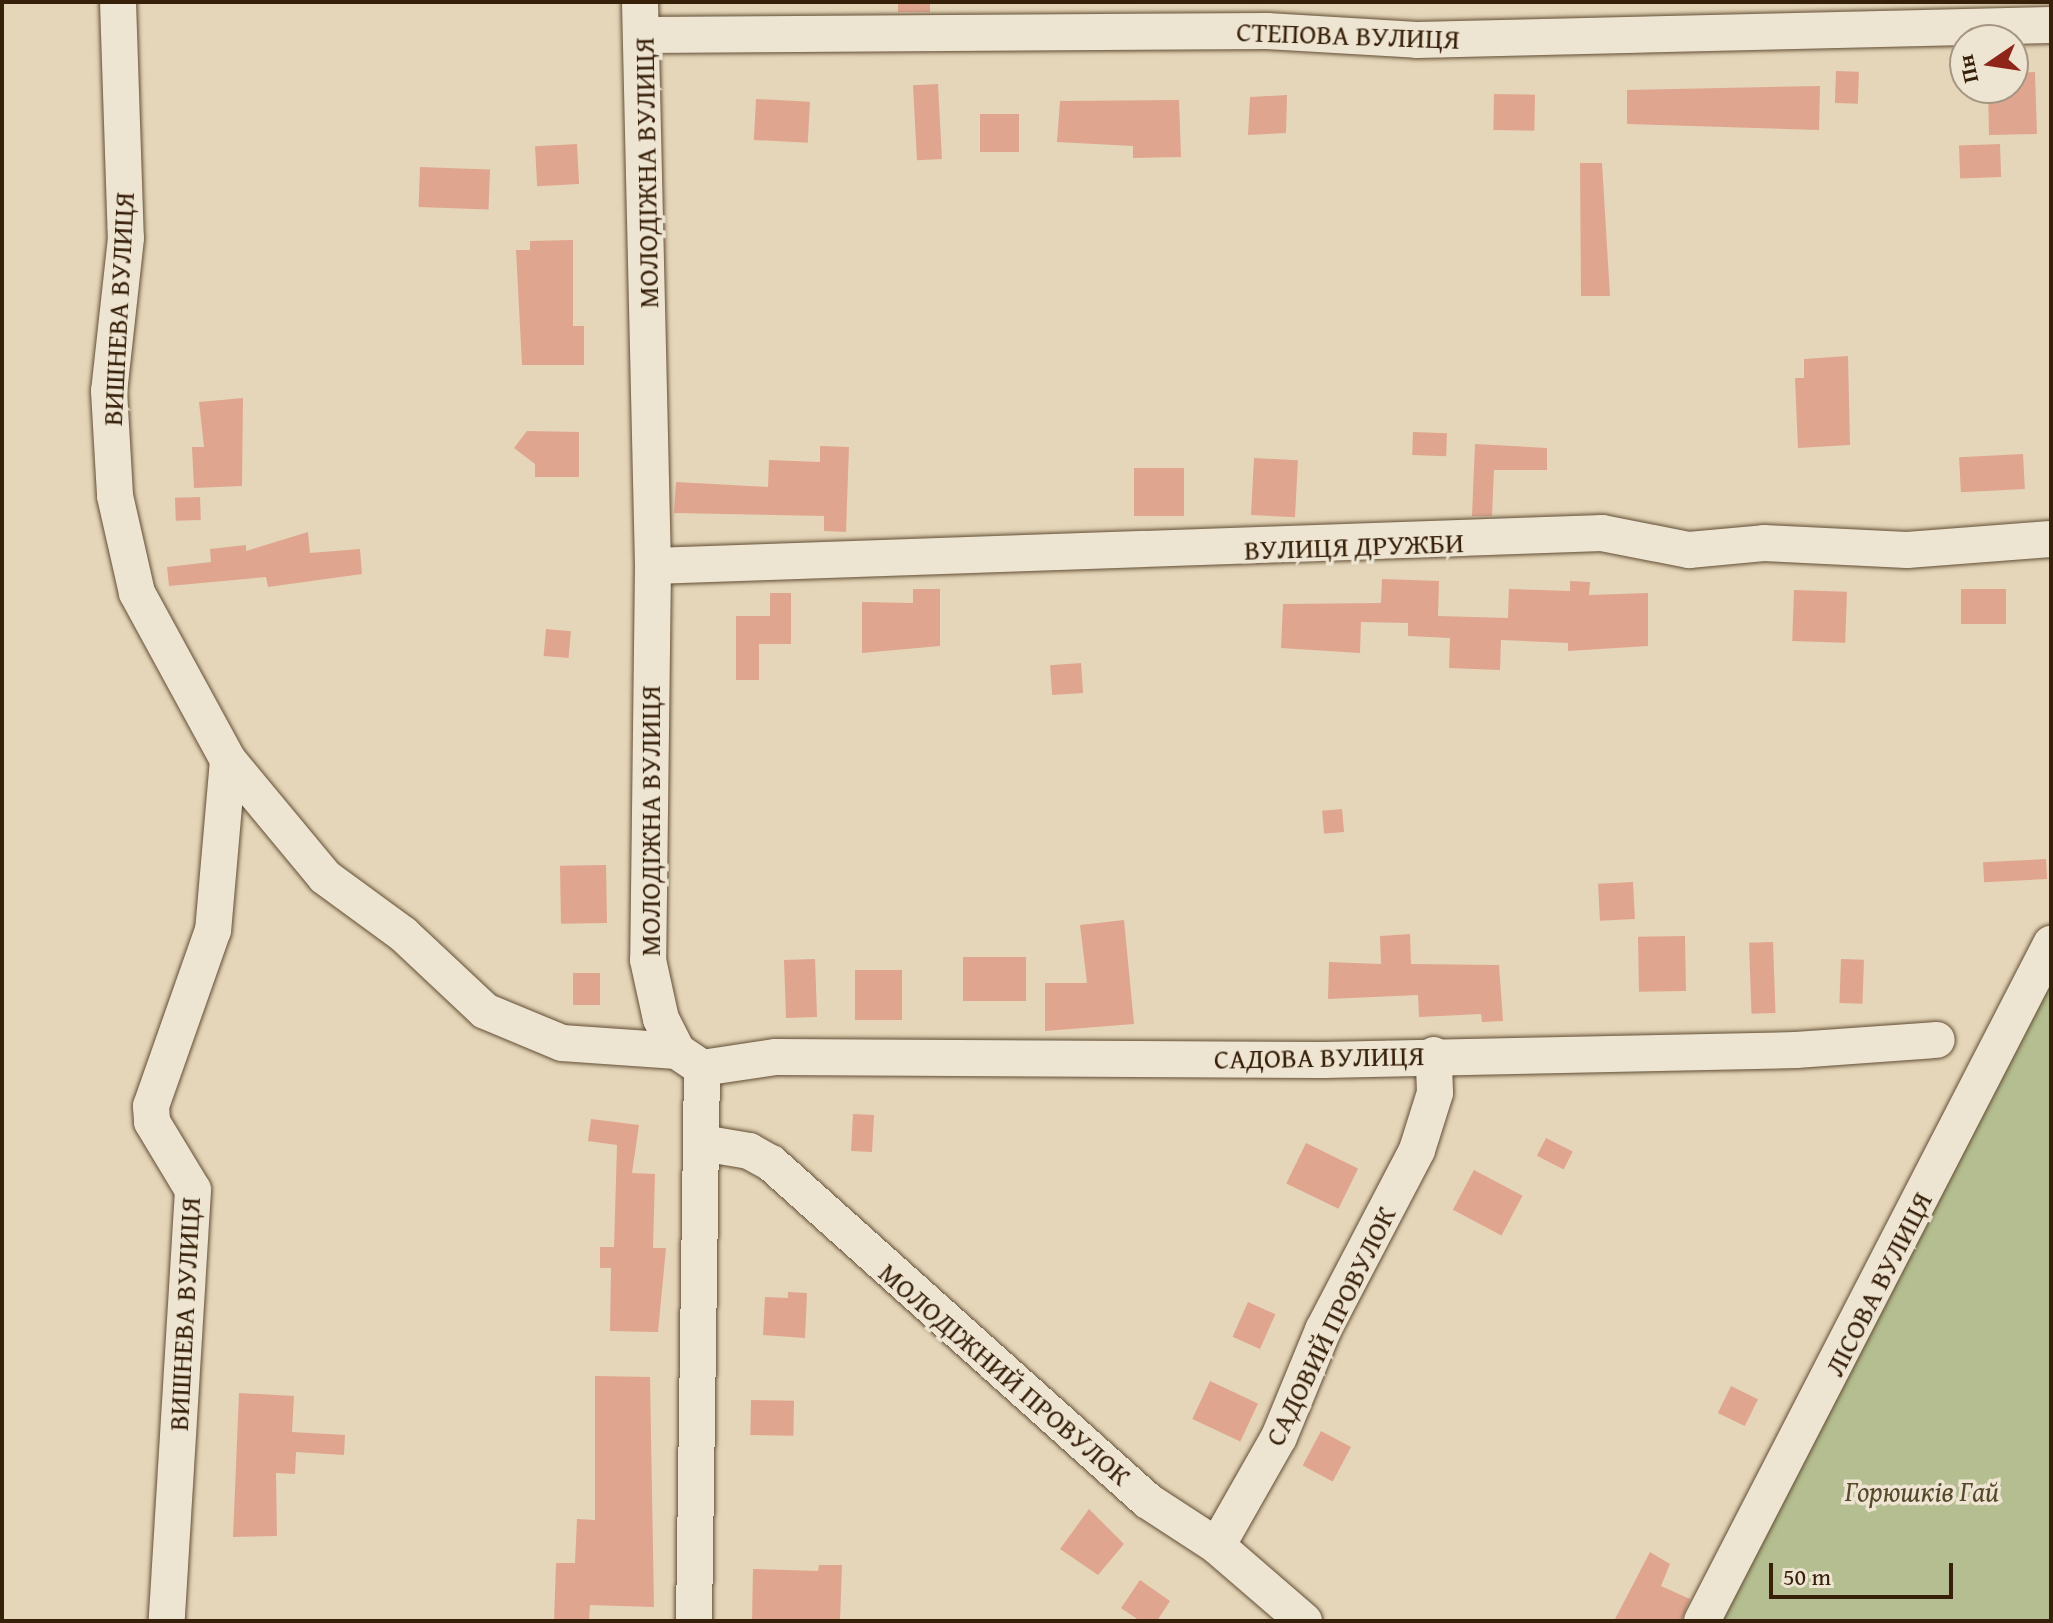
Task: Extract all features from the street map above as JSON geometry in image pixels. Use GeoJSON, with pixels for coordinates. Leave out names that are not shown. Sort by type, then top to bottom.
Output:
{"type":"FeatureCollection","features":[{"type":"Feature","properties":{"kind":"street","name":"ВИШНЕВА ВУЛИЦЯ"},"geometry":{"type":"LineString","coordinates":[[118,2],[126,238],[109,402],[119,521],[137,593],[228,760],[213,930],[151,1106],[152,1122],[193,1190],[167,1621]]}},
{"type":"Feature","properties":{"kind":"street","name":"СТЕПОВА ВУЛИЦЯ"},"geometry":{"type":"LineString","coordinates":[[642,18],[1267,31],[1417,40],[2051,25]]}},
{"type":"Feature","properties":{"kind":"street","name":"МОЛОДІЖНА ВУЛИЦЯ"},"geometry":{"type":"LineString","coordinates":[[642,18],[653,566],[648,960],[654,1000],[689,1059],[702,1143],[694,1621]]}},
{"type":"Feature","properties":{"kind":"street","name":"ВУЛИЦЯ ДРУЖБИ"},"geometry":{"type":"LineString","coordinates":[[653,566],[1602,533],[1689,550],[1764,543],[1907,550],[2051,539]]}},
{"type":"Feature","properties":{"kind":"street"},"geometry":{"type":"LineString","coordinates":[[228,760],[325,877],[403,934],[485,1011],[562,1043],[689,1059]]}},
{"type":"Feature","properties":{"kind":"street","name":"ЛІСОВА ВУЛИЦЯ"},"geometry":{"type":"LineString","coordinates":[[1702,1621],[2051,944]]}},
{"type":"Feature","properties":{"kind":"street","name":"САДОВА ВУЛИЦЯ"},"geometry":{"type":"LineString","coordinates":[[689,1059],[1796,1050],[1937,1040]]}},
{"type":"Feature","properties":{"kind":"street","name":"САДОВИЙ ПРОВУЛОК"},"geometry":{"type":"LineString","coordinates":[[1217,1546],[1279,1437],[1323,1330],[1417,1150],[1435,1093],[1434,1055]]}},
{"type":"Feature","properties":{"kind":"street","name":"МОЛОДІЖНИЙ ПРОВУЛОК"},"geometry":{"type":"LineString","coordinates":[[702,1143],[749,1151],[771,1163],[1148,1501],[1217,1546],[1304,1621]]}},
{"type":"Feature","properties":{"kind":"green space","name":"Горюшків Гай"},"geometry":{"type":"Polygon","coordinates":[[[2051,976],[2051,1621],[1720,1621],[2051,976]]]}},
{"type":"Feature","properties":{"kind":"building"},"geometry":{"type":"Polygon","coordinates":[[[898,2],[930,2],[930,12],[898,12],[898,2]]]}},
{"type":"Feature","properties":{"kind":"building"},"geometry":{"type":"Polygon","coordinates":[[[1836,71],[1859,72],[1858,104],[1835,103],[1836,71]]]}},
{"type":"Feature","properties":{"kind":"building"},"geometry":{"type":"Polygon","coordinates":[[[2029,72],[2035,72],[2037,134],[1989,135],[1988,104],[2029,104],[2029,72]]]}},
{"type":"Feature","properties":{"kind":"building"},"geometry":{"type":"Polygon","coordinates":[[[938,84],[942,159],[917,160],[913,85],[938,84]]]}},
{"type":"Feature","properties":{"kind":"building"},"geometry":{"type":"Polygon","coordinates":[[[1820,86],[1819,130],[1627,124],[1627,90],[1820,86]]]}},
{"type":"Feature","properties":{"kind":"building"},"geometry":{"type":"Polygon","coordinates":[[[1494,94],[1535,95],[1534,131],[1493,130],[1494,94]]]}},
{"type":"Feature","properties":{"kind":"building"},"geometry":{"type":"Polygon","coordinates":[[[1287,95],[1286,133],[1248,135],[1250,97],[1287,95]]]}},
{"type":"Feature","properties":{"kind":"building"},"geometry":{"type":"Polygon","coordinates":[[[756,99],[810,102],[808,143],[754,140],[756,99]]]}},
{"type":"Feature","properties":{"kind":"building"},"geometry":{"type":"Polygon","coordinates":[[[1179,100],[1181,157],[1133,158],[1133,146],[1057,142],[1060,101],[1179,100]]]}},
{"type":"Feature","properties":{"kind":"building"},"geometry":{"type":"Polygon","coordinates":[[[980,114],[1019,114],[1019,152],[980,152],[980,114]]]}},
{"type":"Feature","properties":{"kind":"building"},"geometry":{"type":"Polygon","coordinates":[[[577,144],[579,184],[537,186],[535,146],[577,144]]]}},
{"type":"Feature","properties":{"kind":"building"},"geometry":{"type":"Polygon","coordinates":[[[2000,144],[2001,177],[1960,178],[1959,145],[2000,144]]]}},
{"type":"Feature","properties":{"kind":"building"},"geometry":{"type":"Polygon","coordinates":[[[1580,163],[1602,163],[1610,296],[1581,296],[1580,163]]]}},
{"type":"Feature","properties":{"kind":"building"},"geometry":{"type":"Polygon","coordinates":[[[420,167],[490,169],[489,209],[419,207],[420,167]]]}},
{"type":"Feature","properties":{"kind":"building"},"geometry":{"type":"Polygon","coordinates":[[[573,240],[573,326],[584,326],[584,365],[522,365],[516,250],[530,250],[530,241],[573,240]]]}},
{"type":"Feature","properties":{"kind":"building"},"geometry":{"type":"Polygon","coordinates":[[[1848,356],[1850,445],[1798,448],[1795,378],[1804,378],[1804,359],[1848,356]]]}},
{"type":"Feature","properties":{"kind":"building"},"geometry":{"type":"Polygon","coordinates":[[[243,398],[242,486],[194,488],[192,447],[204,447],[199,402],[243,398]]]}},
{"type":"Feature","properties":{"kind":"building"},"geometry":{"type":"Polygon","coordinates":[[[527,431],[579,432],[579,477],[535,477],[535,464],[514,448],[527,431]]]}},
{"type":"Feature","properties":{"kind":"building"},"geometry":{"type":"Polygon","coordinates":[[[1413,432],[1447,433],[1446,456],[1412,455],[1413,432]]]}},
{"type":"Feature","properties":{"kind":"building"},"geometry":{"type":"Polygon","coordinates":[[[1475,444],[1547,448],[1547,470],[1494,470],[1492,516],[1472,516],[1475,444]]]}},
{"type":"Feature","properties":{"kind":"building"},"geometry":{"type":"Polygon","coordinates":[[[820,446],[849,447],[846,532],[824,531],[824,516],[674,513],[676,482],[768,487],[769,460],[820,462],[820,446]]]}},
{"type":"Feature","properties":{"kind":"building"},"geometry":{"type":"Polygon","coordinates":[[[2023,454],[2025,489],[1961,492],[1959,457],[2023,454]]]}},
{"type":"Feature","properties":{"kind":"building"},"geometry":{"type":"Polygon","coordinates":[[[1254,458],[1298,460],[1295,517],[1251,515],[1254,458]]]}},
{"type":"Feature","properties":{"kind":"building"},"geometry":{"type":"Polygon","coordinates":[[[1134,468],[1184,468],[1184,516],[1134,516],[1134,468]]]}},
{"type":"Feature","properties":{"kind":"building"},"geometry":{"type":"Polygon","coordinates":[[[200,497],[201,520],[176,521],[175,498],[200,497]]]}},
{"type":"Feature","properties":{"kind":"building"},"geometry":{"type":"Polygon","coordinates":[[[308,532],[310,553],[360,549],[362,574],[268,587],[266,577],[169,586],[167,567],[211,562],[210,549],[246,545],[246,551],[308,532]]]}},
{"type":"Feature","properties":{"kind":"building"},"geometry":{"type":"Polygon","coordinates":[[[1382,579],[1439,581],[1438,616],[1508,618],[1509,589],[1570,591],[1570,581],[1590,582],[1589,595],[1648,593],[1648,646],[1568,651],[1568,643],[1501,640],[1500,670],[1449,668],[1450,638],[1408,636],[1408,623],[1361,622],[1360,653],[1281,648],[1283,604],[1381,603],[1382,579]]]}},
{"type":"Feature","properties":{"kind":"building"},"geometry":{"type":"Polygon","coordinates":[[[913,589],[940,589],[940,646],[862,653],[862,602],[913,603],[913,589]]]}},
{"type":"Feature","properties":{"kind":"building"},"geometry":{"type":"Polygon","coordinates":[[[1961,589],[2006,589],[2006,624],[1961,624],[1961,589]]]}},
{"type":"Feature","properties":{"kind":"building"},"geometry":{"type":"Polygon","coordinates":[[[1794,590],[1847,592],[1845,643],[1792,641],[1794,590]]]}},
{"type":"Feature","properties":{"kind":"building"},"geometry":{"type":"Polygon","coordinates":[[[770,593],[791,593],[791,644],[759,644],[759,680],[736,680],[736,616],[770,616],[770,593]]]}},
{"type":"Feature","properties":{"kind":"building"},"geometry":{"type":"Polygon","coordinates":[[[546,629],[571,631],[569,658],[544,656],[546,629]]]}},
{"type":"Feature","properties":{"kind":"building"},"geometry":{"type":"Polygon","coordinates":[[[1081,663],[1083,693],[1052,695],[1050,665],[1081,663]]]}},
{"type":"Feature","properties":{"kind":"building"},"geometry":{"type":"Polygon","coordinates":[[[1342,809],[1344,832],[1324,834],[1322,811],[1342,809]]]}},
{"type":"Feature","properties":{"kind":"building"},"geometry":{"type":"Polygon","coordinates":[[[2046,859],[2047,879],[1984,882],[1983,862],[2046,859]]]}},
{"type":"Feature","properties":{"kind":"building"},"geometry":{"type":"Polygon","coordinates":[[[606,865],[607,923],[561,924],[560,866],[606,865]]]}},
{"type":"Feature","properties":{"kind":"building"},"geometry":{"type":"Polygon","coordinates":[[[1633,882],[1635,919],[1600,921],[1598,884],[1633,882]]]}},
{"type":"Feature","properties":{"kind":"building"},"geometry":{"type":"Polygon","coordinates":[[[1124,920],[1134,1024],[1045,1031],[1045,983],[1087,983],[1080,925],[1124,920]]]}},
{"type":"Feature","properties":{"kind":"building"},"geometry":{"type":"Polygon","coordinates":[[[1410,934],[1411,964],[1499,965],[1503,1021],[1482,1022],[1481,1014],[1419,1017],[1418,995],[1328,999],[1329,962],[1381,964],[1380,936],[1410,934]]]}},
{"type":"Feature","properties":{"kind":"building"},"geometry":{"type":"Polygon","coordinates":[[[1685,936],[1686,991],[1639,992],[1638,937],[1685,936]]]}},
{"type":"Feature","properties":{"kind":"building"},"geometry":{"type":"Polygon","coordinates":[[[1773,942],[1775,1013],[1751,1014],[1749,943],[1773,942]]]}},
{"type":"Feature","properties":{"kind":"building"},"geometry":{"type":"Polygon","coordinates":[[[963,957],[1026,957],[1026,1001],[963,1001],[963,957]]]}},
{"type":"Feature","properties":{"kind":"building"},"geometry":{"type":"Polygon","coordinates":[[[815,959],[817,1017],[786,1018],[784,960],[815,959]]]}},
{"type":"Feature","properties":{"kind":"building"},"geometry":{"type":"Polygon","coordinates":[[[1841,959],[1864,960],[1862,1004],[1839,1003],[1841,959]]]}},
{"type":"Feature","properties":{"kind":"building"},"geometry":{"type":"Polygon","coordinates":[[[855,970],[902,970],[902,1020],[855,1020],[855,970]]]}},
{"type":"Feature","properties":{"kind":"building"},"geometry":{"type":"Polygon","coordinates":[[[573,973],[600,973],[600,1005],[573,1005],[573,973]]]}},
{"type":"Feature","properties":{"kind":"building"},"geometry":{"type":"Polygon","coordinates":[[[853,1114],[874,1115],[872,1152],[851,1151],[853,1114]]]}},
{"type":"Feature","properties":{"kind":"building"},"geometry":{"type":"Polygon","coordinates":[[[591,1119],[639,1125],[632,1173],[655,1174],[653,1248],[666,1248],[658,1332],[610,1331],[611,1268],[600,1268],[600,1247],[614,1247],[617,1145],[588,1141],[591,1119]]]}},
{"type":"Feature","properties":{"kind":"building"},"geometry":{"type":"Polygon","coordinates":[[[1546,1138],[1573,1152],[1564,1169],[1537,1156],[1546,1138]]]}},
{"type":"Feature","properties":{"kind":"building"},"geometry":{"type":"Polygon","coordinates":[[[1306,1143],[1358,1168],[1338,1209],[1286,1183],[1306,1143]]]}},
{"type":"Feature","properties":{"kind":"building"},"geometry":{"type":"Polygon","coordinates":[[[1474,1170],[1523,1196],[1501,1236],[1453,1210],[1474,1170]]]}},
{"type":"Feature","properties":{"kind":"building"},"geometry":{"type":"Polygon","coordinates":[[[788,1292],[807,1293],[805,1338],[763,1335],[765,1297],[788,1298],[788,1292]]]}},
{"type":"Feature","properties":{"kind":"building"},"geometry":{"type":"Polygon","coordinates":[[[1248,1302],[1275,1314],[1260,1349],[1233,1337],[1248,1302]]]}},
{"type":"Feature","properties":{"kind":"building"},"geometry":{"type":"Polygon","coordinates":[[[595,1376],[650,1377],[654,1607],[590,1605],[589,1621],[554,1621],[556,1563],[575,1563],[577,1519],[595,1520],[595,1376]]]}},
{"type":"Feature","properties":{"kind":"building"},"geometry":{"type":"Polygon","coordinates":[[[1210,1381],[1258,1403],[1240,1441],[1192,1419],[1210,1381]]]}},
{"type":"Feature","properties":{"kind":"building"},"geometry":{"type":"Polygon","coordinates":[[[1731,1386],[1758,1399],[1745,1426],[1718,1413],[1731,1386]]]}},
{"type":"Feature","properties":{"kind":"building"},"geometry":{"type":"Polygon","coordinates":[[[239,1393],[294,1396],[292,1432],[345,1435],[344,1455],[296,1452],[295,1474],[276,1473],[277,1536],[233,1537],[239,1393]]]}},
{"type":"Feature","properties":{"kind":"building"},"geometry":{"type":"Polygon","coordinates":[[[751,1400],[794,1401],[793,1436],[750,1435],[751,1400]]]}},
{"type":"Feature","properties":{"kind":"building"},"geometry":{"type":"Polygon","coordinates":[[[1321,1431],[1351,1447],[1333,1481],[1303,1465],[1321,1431]]]}},
{"type":"Feature","properties":{"kind":"building"},"geometry":{"type":"Polygon","coordinates":[[[1089,1509],[1124,1544],[1098,1575],[1060,1549],[1089,1509]]]}},
{"type":"Feature","properties":{"kind":"building"},"geometry":{"type":"Polygon","coordinates":[[[1650,1552],[1670,1564],[1661,1586],[1690,1599],[1681,1621],[1614,1621],[1650,1552]]]}},
{"type":"Feature","properties":{"kind":"building"},"geometry":{"type":"Polygon","coordinates":[[[819,1565],[842,1565],[840,1621],[752,1621],[753,1569],[818,1571],[819,1565]]]}},
{"type":"Feature","properties":{"kind":"building"},"geometry":{"type":"Polygon","coordinates":[[[1140,1580],[1170,1601],[1157,1621],[1140,1621],[1121,1608],[1140,1580]]]}}]}
